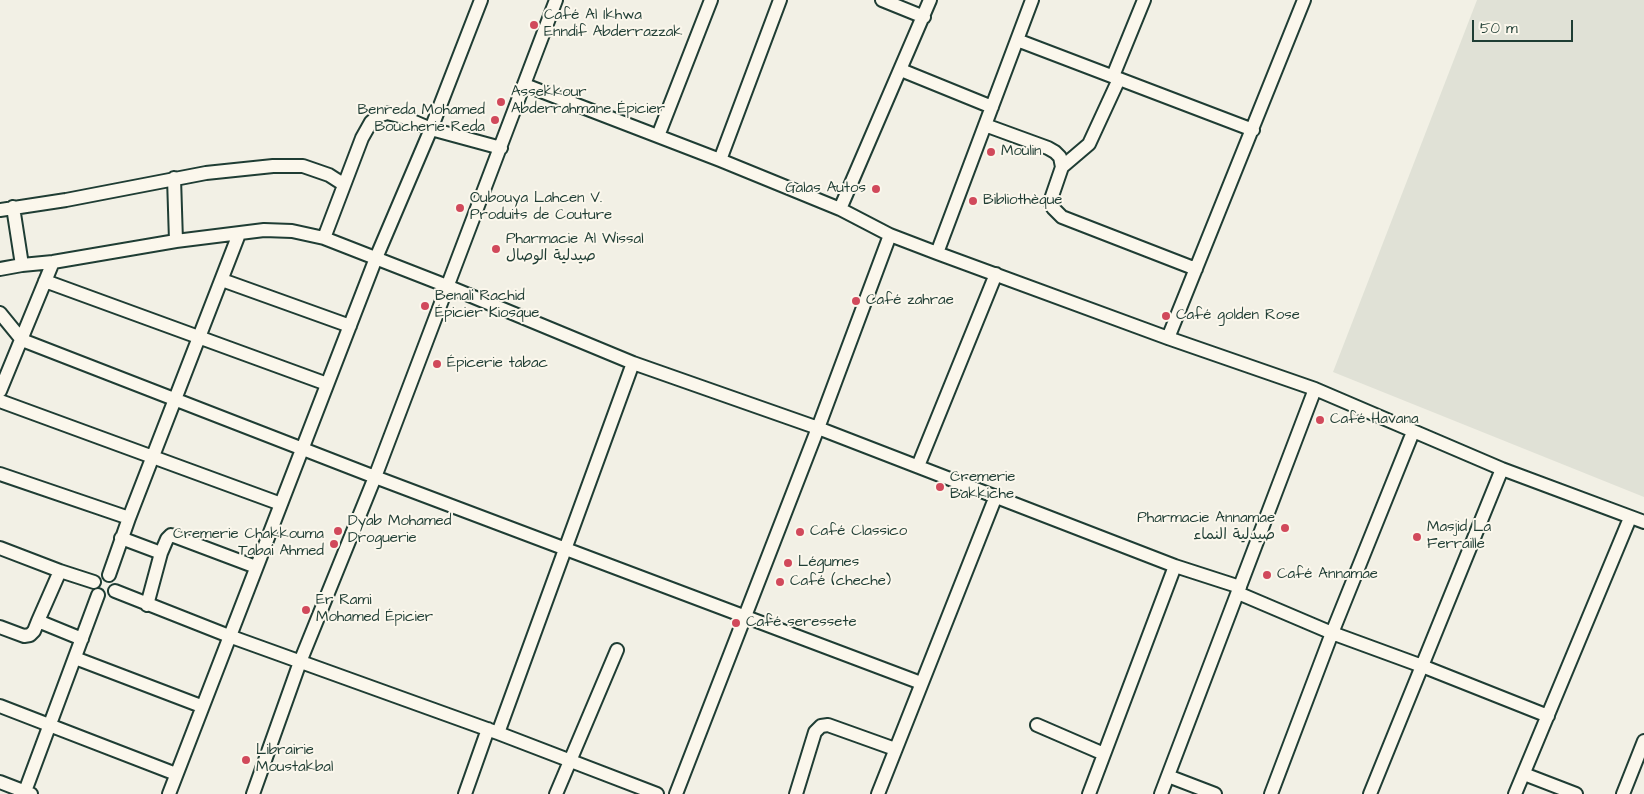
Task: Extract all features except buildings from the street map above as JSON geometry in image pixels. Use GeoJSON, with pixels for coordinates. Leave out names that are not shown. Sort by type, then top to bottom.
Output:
{"type":"FeatureCollection","features":[{"type":"Feature","properties":{"kind":"street"},"geometry":{"type":"LineString","coordinates":[[254,794],[300,662],[375,477],[556,0]]}},
{"type":"Feature","properties":{"kind":"street"},"geometry":{"type":"LineString","coordinates":[[658,136],[711,0]]}},
{"type":"Feature","properties":{"kind":"street"},"geometry":{"type":"LineString","coordinates":[[720,160],[780,0]]}},
{"type":"Feature","properties":{"kind":"street"},"geometry":{"type":"LineString","coordinates":[[882,0],[924,17]]}},
{"type":"Feature","properties":{"kind":"street"},"geometry":{"type":"LineString","coordinates":[[840,209],[930,0]]}},
{"type":"Feature","properties":{"kind":"street"},"geometry":{"type":"LineString","coordinates":[[937,253],[1032,0]]}},
{"type":"Feature","properties":{"kind":"street"},"geometry":{"type":"LineString","coordinates":[[1144,0],[1116,78],[1088,144],[1062,167],[1050,202],[1062,218],[1196,270]]}},
{"type":"Feature","properties":{"kind":"street"},"geometry":{"type":"LineString","coordinates":[[1168,338],[1253,130],[1303,1]]}},
{"type":"Feature","properties":{"kind":"street"},"geometry":{"type":"LineString","coordinates":[[169,794],[376,258],[431,129],[479,2]]}},
{"type":"Feature","properties":{"kind":"street"},"geometry":{"type":"LineString","coordinates":[[1017,40],[1253,130]]}},
{"type":"Feature","properties":{"kind":"street"},"geometry":{"type":"LineString","coordinates":[[901,70],[992,107]]}},
{"type":"Feature","properties":{"kind":"street"},"geometry":{"type":"LineString","coordinates":[[525,85],[720,160],[840,209],[890,235],[1168,338],[1315,389],[1502,469],[1644,522]]}},
{"type":"Feature","properties":{"kind":"street"},"geometry":{"type":"LineString","coordinates":[[324,238],[362,138],[370,122],[378,116],[387,113],[403,117],[431,129],[501,148]]}},
{"type":"Feature","properties":{"kind":"street"},"geometry":{"type":"LineString","coordinates":[[985,125],[1055,152],[1060,157],[1062,167]]}},
{"type":"Feature","properties":{"kind":"street"},"geometry":{"type":"LineString","coordinates":[[0,210],[13,206],[66,200],[174,178],[273,166],[303,166],[329,175],[343,184]]}},
{"type":"Feature","properties":{"kind":"street"},"geometry":{"type":"LineString","coordinates":[[174,178],[176,241]]}},
{"type":"Feature","properties":{"kind":"street"},"geometry":{"type":"LineString","coordinates":[[13,206],[22,265]]}},
{"type":"Feature","properties":{"kind":"street"},"geometry":{"type":"LineString","coordinates":[[0,270],[176,241],[264,230],[292,231],[324,238],[447,286],[633,363],[818,428],[1239,590],[1332,633],[1548,716]]}},
{"type":"Feature","properties":{"kind":"street"},"geometry":{"type":"LineString","coordinates":[[109,575],[174,398],[239,234]]}},
{"type":"Feature","properties":{"kind":"street"},"geometry":{"type":"LineString","coordinates":[[676,794],[818,428],[890,235]]}},
{"type":"Feature","properties":{"kind":"street"},"geometry":{"type":"LineString","coordinates":[[0,391],[53,262]]}},
{"type":"Feature","properties":{"kind":"street"},"geometry":{"type":"LineString","coordinates":[[918,466],[996,274]]}},
{"type":"Feature","properties":{"kind":"street"},"geometry":{"type":"LineString","coordinates":[[222,280],[350,326]]}},
{"type":"Feature","properties":{"kind":"street"},"geometry":{"type":"LineString","coordinates":[[45,281],[327,384]]}},
{"type":"Feature","properties":{"kind":"street"},"geometry":{"type":"LineString","coordinates":[[0,313],[5,329],[22,340],[303,447],[375,477],[565,547],[921,683]]}},
{"type":"Feature","properties":{"kind":"street"},"geometry":{"type":"LineString","coordinates":[[465,794],[493,731],[565,547],[633,363]]}},
{"type":"Feature","properties":{"kind":"street"},"geometry":{"type":"LineString","coordinates":[[1162,794],[1315,389]]}},
{"type":"Feature","properties":{"kind":"street"},"geometry":{"type":"LineString","coordinates":[[0,401],[281,504]]}},
{"type":"Feature","properties":{"kind":"street"},"geometry":{"type":"LineString","coordinates":[[1271,794],[1332,633],[1413,432]]}},
{"type":"Feature","properties":{"kind":"street"},"geometry":{"type":"LineString","coordinates":[[1370,794],[1502,469]]}},
{"type":"Feature","properties":{"kind":"street"},"geometry":{"type":"LineString","coordinates":[[0,474],[129,518]]}},
{"type":"Feature","properties":{"kind":"street"},"geometry":{"type":"LineString","coordinates":[[878,794],[996,496]]}},
{"type":"Feature","properties":{"kind":"street"},"geometry":{"type":"LineString","coordinates":[[1515,794],[1630,518]]}},
{"type":"Feature","properties":{"kind":"street"},"geometry":{"type":"LineString","coordinates":[[148,605],[161,553],[167,539],[171,535],[256,567]]}},
{"type":"Feature","properties":{"kind":"street"},"geometry":{"type":"LineString","coordinates":[[121,538],[161,553]]}},
{"type":"Feature","properties":{"kind":"street"},"geometry":{"type":"LineString","coordinates":[[0,548],[94,582]]}},
{"type":"Feature","properties":{"kind":"street"},"geometry":{"type":"LineString","coordinates":[[1089,794],[1175,566]]}},
{"type":"Feature","properties":{"kind":"street"},"geometry":{"type":"LineString","coordinates":[[0,628],[24,636],[30,635],[34,631],[60,571]]}},
{"type":"Feature","properties":{"kind":"street"},"geometry":{"type":"LineString","coordinates":[[109,575],[115,582],[115,591],[107,597],[98,595],[94,589],[94,582],[98,577],[109,575]]}},
{"type":"Feature","properties":{"kind":"street"},"geometry":{"type":"LineString","coordinates":[[115,591],[230,636],[493,731],[656,794]]}},
{"type":"Feature","properties":{"kind":"street"},"geometry":{"type":"LineString","coordinates":[[0,782],[27,793],[98,595]]}},
{"type":"Feature","properties":{"kind":"street"},"geometry":{"type":"LineString","coordinates":[[38,621],[82,639]]}},
{"type":"Feature","properties":{"kind":"street"},"geometry":{"type":"LineString","coordinates":[[556,794],[617,650]]}},
{"type":"Feature","properties":{"kind":"street"},"geometry":{"type":"LineString","coordinates":[[74,658],[202,706]]}},
{"type":"Feature","properties":{"kind":"street"},"geometry":{"type":"LineString","coordinates":[[0,706],[176,774]]}},
{"type":"Feature","properties":{"kind":"street"},"geometry":{"type":"LineString","coordinates":[[796,794],[815,732],[820,726],[828,725],[895,749]]}},
{"type":"Feature","properties":{"kind":"street"},"geometry":{"type":"LineString","coordinates":[[1036,725],[1104,754]]}},
{"type":"Feature","properties":{"kind":"street"},"geometry":{"type":"LineString","coordinates":[[1623,794],[1644,741]]}},
{"type":"Feature","properties":{"kind":"street"},"geometry":{"type":"LineString","coordinates":[[1524,774],[1576,794]]}},
{"type":"Feature","properties":{"kind":"street"},"geometry":{"type":"LineString","coordinates":[[1168,776],[1215,794]]}},
{"type":"Feature","properties":{"kind":"shaded area"},"geometry":{"type":"Polygon","coordinates":[[[1477,0],[1644,0],[1644,497],[1333,372],[1477,0]]]}},
{"type":"Feature","properties":{"kind":"place","name":"Café Al Ikhwa Enndif Abderrazzak"},"geometry":{"type":"Point","coordinates":[534,25]}},
{"type":"Feature","properties":{"kind":"place","name":"Assekkour Abderrahmane Épicier"},"geometry":{"type":"Point","coordinates":[501,102]}},
{"type":"Feature","properties":{"kind":"place","name":"Benreda Mohamed Boucherie Reda"},"geometry":{"type":"Point","coordinates":[495,120]}},
{"type":"Feature","properties":{"kind":"place","name":"Moulin"},"geometry":{"type":"Point","coordinates":[991,152]}},
{"type":"Feature","properties":{"kind":"place","name":"Galas Autos"},"geometry":{"type":"Point","coordinates":[876,189]}},
{"type":"Feature","properties":{"kind":"place","name":"Bibliothèque"},"geometry":{"type":"Point","coordinates":[973,201]}},
{"type":"Feature","properties":{"kind":"place","name":"Oubouya Lahcen V. Produits de Couture"},"geometry":{"type":"Point","coordinates":[460,208]}},
{"type":"Feature","properties":{"kind":"place","name":"Pharmacie Al Wissal صيدلية الوصال"},"geometry":{"type":"Point","coordinates":[496,249]}},
{"type":"Feature","properties":{"kind":"place","name":"Café zahrae"},"geometry":{"type":"Point","coordinates":[856,301]}},
{"type":"Feature","properties":{"kind":"place","name":"Benali Rachid Épicier Kiosque"},"geometry":{"type":"Point","coordinates":[425,306]}},
{"type":"Feature","properties":{"kind":"place","name":"Café golden Rose"},"geometry":{"type":"Point","coordinates":[1166,316]}},
{"type":"Feature","properties":{"kind":"place","name":"Épicerie tabac"},"geometry":{"type":"Point","coordinates":[437,364]}},
{"type":"Feature","properties":{"kind":"place","name":"Café Havana"},"geometry":{"type":"Point","coordinates":[1320,420]}},
{"type":"Feature","properties":{"kind":"place","name":"Cremerie Bakkiche"},"geometry":{"type":"Point","coordinates":[940,487]}},
{"type":"Feature","properties":{"kind":"place","name":"Pharmacie Annamae صيدلية النماء"},"geometry":{"type":"Point","coordinates":[1285,528]}},
{"type":"Feature","properties":{"kind":"place","name":"Dyab Mohamed Droguerie"},"geometry":{"type":"Point","coordinates":[338,531]}},
{"type":"Feature","properties":{"kind":"place","name":"Café Classico"},"geometry":{"type":"Point","coordinates":[800,532]}},
{"type":"Feature","properties":{"kind":"place","name":"Masjid La Ferraille"},"geometry":{"type":"Point","coordinates":[1417,537]}},
{"type":"Feature","properties":{"kind":"place","name":"Cremerie Chakkouma Tabai Ahmed"},"geometry":{"type":"Point","coordinates":[334,544]}},
{"type":"Feature","properties":{"kind":"place","name":"Légumes"},"geometry":{"type":"Point","coordinates":[788,563]}},
{"type":"Feature","properties":{"kind":"place","name":"Café Annamae"},"geometry":{"type":"Point","coordinates":[1267,575]}},
{"type":"Feature","properties":{"kind":"place","name":"Café (cheche)"},"geometry":{"type":"Point","coordinates":[780,582]}},
{"type":"Feature","properties":{"kind":"place","name":"Er Rami Mohamed Épicier"},"geometry":{"type":"Point","coordinates":[306,610]}},
{"type":"Feature","properties":{"kind":"place","name":"Café seressete"},"geometry":{"type":"Point","coordinates":[736,623]}},
{"type":"Feature","properties":{"kind":"place","name":"Librairie Moustakbal"},"geometry":{"type":"Point","coordinates":[246,760]}}]}
